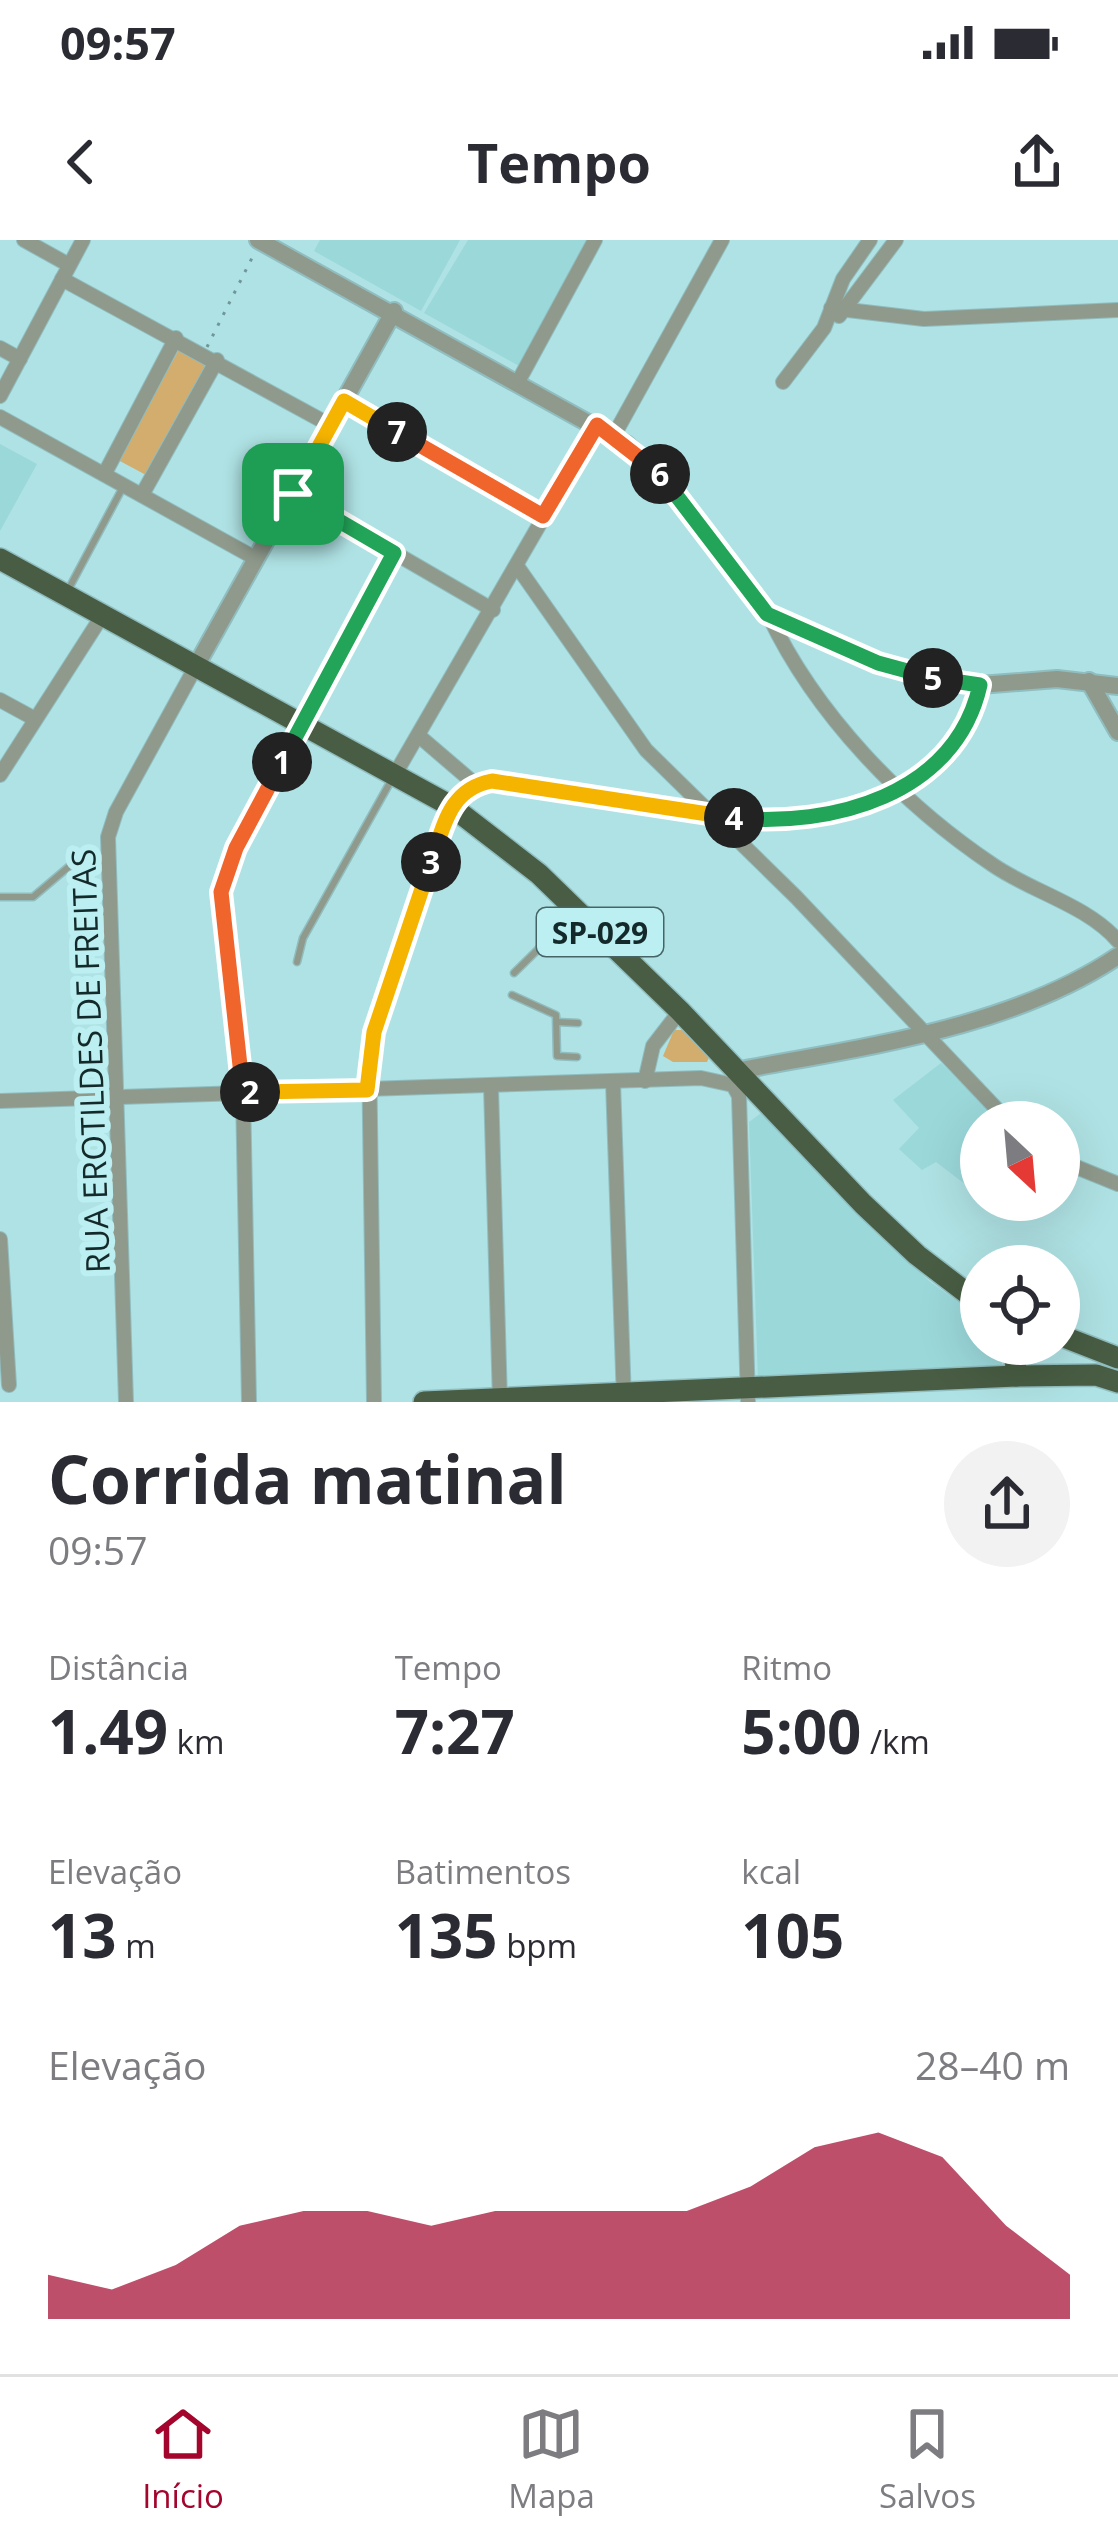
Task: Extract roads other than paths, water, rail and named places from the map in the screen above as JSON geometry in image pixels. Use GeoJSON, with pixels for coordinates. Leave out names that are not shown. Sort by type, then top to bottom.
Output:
{"type":"FeatureCollection","features":[{"type":"Feature","properties":{"kind":"highway","name":"SP-029"},"geometry":{"type":"LineString","coordinates":[[0,560],[451,806],[577,911],[680,1011],[734,1078],[863,1204],[960,1288]]}},
{"type":"Feature","properties":{"kind":"highway"},"geometry":{"type":"LineString","coordinates":[[1080,1344],[1118,1358]]}},
{"type":"Feature","properties":{"kind":"highway"},"geometry":{"type":"LineString","coordinates":[[1016,1365],[1016,1376]]}},
{"type":"Feature","properties":{"kind":"highway"},"geometry":{"type":"LineString","coordinates":[[1055,1365],[1064,1375]]}},
{"type":"Feature","properties":{"kind":"highway"},"geometry":{"type":"LineString","coordinates":[[424,1402],[752,1395],[1016,1376],[1064,1375],[1118,1382]]}},
{"type":"Feature","properties":{"kind":"street"},"geometry":{"type":"LineString","coordinates":[[24,240],[66,272],[330,425]]}},
{"type":"Feature","properties":{"kind":"street"},"geometry":{"type":"LineString","coordinates":[[0,396],[83,240]]}},
{"type":"Feature","properties":{"kind":"street"},"geometry":{"type":"LineString","coordinates":[[519,380],[595,240]]}},
{"type":"Feature","properties":{"kind":"street"},"geometry":{"type":"LineString","coordinates":[[838,310],[870,240]]}},
{"type":"Feature","properties":{"kind":"street"},"geometry":{"type":"LineString","coordinates":[[783,382],[896,240]]}},
{"type":"Feature","properties":{"kind":"street"},"geometry":{"type":"LineString","coordinates":[[259,241],[294,248],[613,436],[668,482],[767,614],[809,682],[899,792],[994,867],[1116,934]]}},
{"type":"Feature","properties":{"kind":"street"},"geometry":{"type":"LineString","coordinates":[[613,436],[714,242]]}},
{"type":"Feature","properties":{"kind":"street"},"geometry":{"type":"LineString","coordinates":[[838,310],[924,319],[1118,310]]}},
{"type":"Feature","properties":{"kind":"street"},"geometry":{"type":"LineString","coordinates":[[194,668],[394,311]]}},
{"type":"Feature","properties":{"kind":"street"},"geometry":{"type":"LineString","coordinates":[[105,473],[176,338]]}},
{"type":"Feature","properties":{"kind":"street"},"geometry":{"type":"LineString","coordinates":[[0,348],[20,359]]}},
{"type":"Feature","properties":{"kind":"street"},"geometry":{"type":"LineString","coordinates":[[142,493],[210,356]]}},
{"type":"Feature","properties":{"kind":"street"},"geometry":{"type":"LineString","coordinates":[[344,401],[543,516]]}},
{"type":"Feature","properties":{"kind":"street"},"geometry":{"type":"LineString","coordinates":[[0,416],[256,558]]}},
{"type":"Feature","properties":{"kind":"street"},"geometry":{"type":"LineString","coordinates":[[394,776],[597,425]]}},
{"type":"Feature","properties":{"kind":"street"},"geometry":{"type":"LineString","coordinates":[[293,494],[493,610]]}},
{"type":"Feature","properties":{"kind":"street"},"geometry":{"type":"LineString","coordinates":[[249,1402],[243,1093],[221,892],[236,848],[394,553]]}},
{"type":"Feature","properties":{"kind":"street"},"geometry":{"type":"LineString","coordinates":[[517,566],[625,724],[990,1101]]}},
{"type":"Feature","properties":{"kind":"street"},"geometry":{"type":"LineString","coordinates":[[767,614],[878,663],[980,685],[1089,681],[1118,686]]}},
{"type":"Feature","properties":{"kind":"street"},"geometry":{"type":"LineString","coordinates":[[0,775],[102,616]]}},
{"type":"Feature","properties":{"kind":"street","name":"RUA EROTILDES DE FREITAS"},"geometry":{"type":"LineString","coordinates":[[126,1402],[120,1097],[106,860],[116,812],[194,668]]}},
{"type":"Feature","properties":{"kind":"street"},"geometry":{"type":"LineString","coordinates":[[1089,681],[1118,732]]}},
{"type":"Feature","properties":{"kind":"street"},"geometry":{"type":"LineString","coordinates":[[374,1402],[367,1090],[374,1032],[451,806],[475,784],[510,783],[711,816],[849,813],[899,792],[954,738],[975,704],[980,685]]}},
{"type":"Feature","properties":{"kind":"street"},"geometry":{"type":"LineString","coordinates":[[0,700],[35,719]]}},
{"type":"Feature","properties":{"kind":"street"},"geometry":{"type":"LineString","coordinates":[[419,736],[475,784]]}},
{"type":"Feature","properties":{"kind":"street"},"geometry":{"type":"LineString","coordinates":[[0,1101],[734,1078],[930,1034],[1115,962]]}},
{"type":"Feature","properties":{"kind":"street"},"geometry":{"type":"LineString","coordinates":[[645,1081],[652,1046],[680,1011]]}},
{"type":"Feature","properties":{"kind":"street"},"geometry":{"type":"LineString","coordinates":[[734,1078],[740,1096],[752,1395]]}},
{"type":"Feature","properties":{"kind":"street"},"geometry":{"type":"LineString","coordinates":[[613,1082],[624,1398]]}},
{"type":"Feature","properties":{"kind":"street"},"geometry":{"type":"LineString","coordinates":[[491,1087],[500,1400]]}},
{"type":"Feature","properties":{"kind":"street"},"geometry":{"type":"LineString","coordinates":[[1080,1169],[1118,1184]]}},
{"type":"Feature","properties":{"kind":"street"},"geometry":{"type":"LineString","coordinates":[[0,1239],[8,1384]]}},
{"type":"Feature","properties":{"kind":"lane"},"geometry":{"type":"LineString","coordinates":[[66,596],[125,484]]}},
{"type":"Feature","properties":{"kind":"lane"},"geometry":{"type":"LineString","coordinates":[[297,962],[303,938],[394,776]]}},
{"type":"Feature","properties":{"kind":"lane"},"geometry":{"type":"LineString","coordinates":[[0,897],[33,897],[72,864],[106,860]]}},
{"type":"Feature","properties":{"kind":"lane"},"geometry":{"type":"LineString","coordinates":[[514,973],[577,911]]}},
{"type":"Feature","properties":{"kind":"lane"},"geometry":{"type":"LineString","coordinates":[[512,995],[554,1014],[557,1056],[577,1057]]}},
{"type":"Feature","properties":{"kind":"lane"},"geometry":{"type":"LineString","coordinates":[[556,1022],[578,1023]]}}]}
